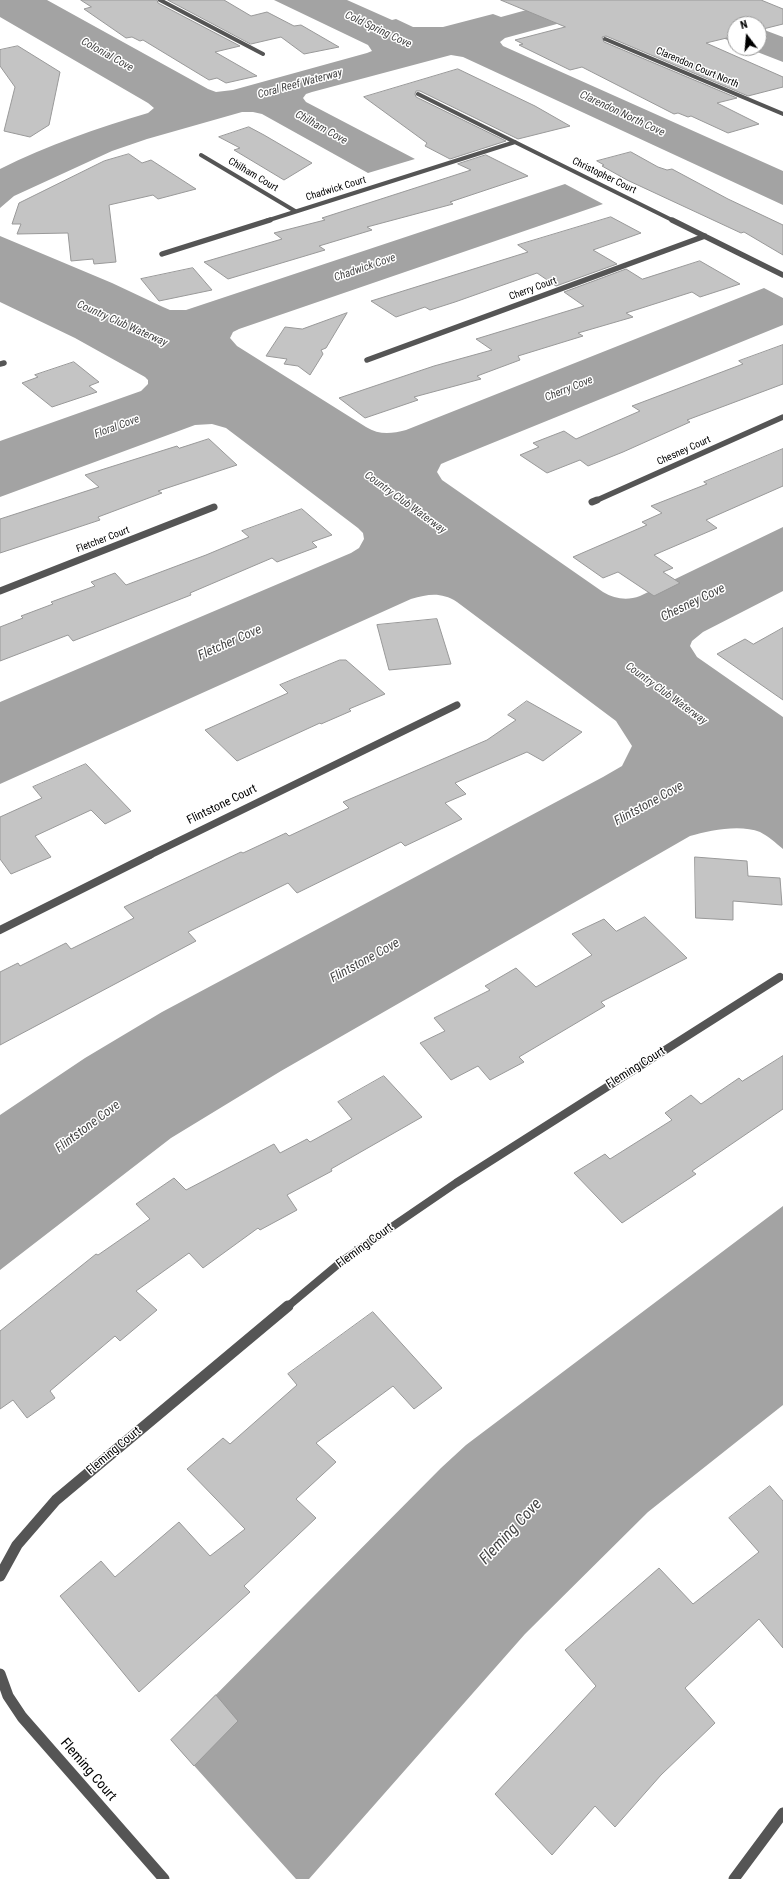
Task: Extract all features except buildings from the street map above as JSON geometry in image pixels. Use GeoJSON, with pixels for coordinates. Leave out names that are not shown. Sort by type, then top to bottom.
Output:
{"type":"FeatureCollection","features":[{"type":"Feature","properties":{"kind":"street"},"geometry":{"type":"LineString","coordinates":[[160,0],[263,54]]}},
{"type":"Feature","properties":{"kind":"street","name":"Clarendon Court North"},"geometry":{"type":"LineString","coordinates":[[605,39],[783,114]]}},
{"type":"Feature","properties":{"kind":"street","name":"Christopher Court"},"geometry":{"type":"LineString","coordinates":[[418,94],[783,275]]}},
{"type":"Feature","properties":{"kind":"street","name":"Chadwick Court"},"geometry":{"type":"LineString","coordinates":[[162,254],[515,142]]}},
{"type":"Feature","properties":{"kind":"street","name":"Chilham Court"},"geometry":{"type":"LineString","coordinates":[[201,154],[295,211]]}},
{"type":"Feature","properties":{"kind":"street","name":"Cherry Court"},"geometry":{"type":"LineString","coordinates":[[367,360],[705,236]]}},
{"type":"Feature","properties":{"kind":"street","name":"Chesney Court"},"geometry":{"type":"LineString","coordinates":[[592,502],[783,417]]}},
{"type":"Feature","properties":{"kind":"street","name":"Fletcher Court"},"geometry":{"type":"LineString","coordinates":[[0,591],[214,508]]}},
{"type":"Feature","properties":{"kind":"street","name":"Flintstone Court"},"geometry":{"type":"LineString","coordinates":[[0,930],[244,807],[457,705]]}},
{"type":"Feature","properties":{"kind":"street","name":"Fleming Court"},"geometry":{"type":"LineString","coordinates":[[0,1576],[6,1562],[19,1542],[56,1500],[342,1261],[456,1183],[780,977]]}},
{"type":"Feature","properties":{"kind":"street","name":"Fleming Court"},"geometry":{"type":"LineString","coordinates":[[0,1674],[8,1696],[22,1717],[164,1879]]}},
{"type":"Feature","properties":{"kind":"street"},"geometry":{"type":"LineString","coordinates":[[734,1879],[783,1813]]}},
{"type":"Feature","properties":{"kind":"water"},"geometry":{"type":"Polygon","coordinates":[[[0,0],[47,0],[216,92],[233,90],[372,51],[368,45],[274,0],[347,0],[392,20],[396,19],[413,27],[443,27],[493,14],[501,17],[563,0],[687,0],[728,16],[727,16],[727,40],[645,7],[627,5],[505,38],[500,42],[503,46],[783,171],[783,205],[463,57],[451,55],[312,92],[306,94],[303,98],[306,102],[415,159],[368,173],[262,114],[242,112],[147,139],[112,151],[14,196],[0,208],[0,169],[18,160],[91,131],[148,113],[154,108],[148,103],[0,17],[0,0]]]}},
{"type":"Feature","properties":{"kind":"water"},"geometry":{"type":"Polygon","coordinates":[[[767,31],[783,37],[783,62],[767,56],[767,31]]]}},
{"type":"Feature","properties":{"kind":"water"},"geometry":{"type":"Polygon","coordinates":[[[565,184],[603,204],[239,329],[233,332],[230,338],[237,346],[371,430],[380,433],[390,433],[406,430],[764,288],[783,298],[783,325],[448,461],[441,464],[437,472],[442,480],[603,592],[621,598],[640,596],[783,527],[783,591],[703,632],[692,641],[690,646],[697,657],[783,717],[783,849],[760,832],[744,828],[715,830],[690,836],[281,1071],[171,1138],[0,1270],[0,1115],[85,1058],[162,1012],[622,766],[632,746],[616,721],[457,602],[440,595],[429,595],[411,599],[0,784],[0,702],[351,553],[359,548],[364,539],[363,533],[358,528],[226,428],[212,424],[195,425],[0,497],[0,441],[141,391],[148,384],[148,380],[75,338],[0,302],[0,236],[112,283],[170,310],[186,310],[565,184]]]}},
{"type":"Feature","properties":{"kind":"water","name":"Fleming Cove"},"geometry":{"type":"Polygon","coordinates":[[[783,1206],[783,1405],[648,1512],[525,1634],[309,1879],[296,1879],[171,1740],[441,1468],[466,1445],[783,1206]]]}},
{"type":"Feature","properties":{"kind":"water label","name":"Cold Spring Cove"},"geometry":{"type":"Point","coordinates":[378,30]}},
{"type":"Feature","properties":{"kind":"water label","name":"Colonial Cove"},"geometry":{"type":"Point","coordinates":[107,55]}},
{"type":"Feature","properties":{"kind":"water label","name":"Coral Reef Waterway"},"geometry":{"type":"Point","coordinates":[300,84]}},
{"type":"Feature","properties":{"kind":"water label","name":"Clarendon North Cove"},"geometry":{"type":"Point","coordinates":[622,114]}},
{"type":"Feature","properties":{"kind":"water label","name":"Chilham Cove"},"geometry":{"type":"Point","coordinates":[321,128]}},
{"type":"Feature","properties":{"kind":"water label","name":"Chadwick Cove"},"geometry":{"type":"Point","coordinates":[365,268]}},
{"type":"Feature","properties":{"kind":"water label","name":"Country Club Waterway"},"geometry":{"type":"Point","coordinates":[122,324]}},
{"type":"Feature","properties":{"kind":"water label","name":"Cherry Cove"},"geometry":{"type":"Point","coordinates":[569,389]}},
{"type":"Feature","properties":{"kind":"water label","name":"Floral Cove"},"geometry":{"type":"Point","coordinates":[117,427]}},
{"type":"Feature","properties":{"kind":"water label","name":"Country Club Waterway"},"geometry":{"type":"Point","coordinates":[405,503]}},
{"type":"Feature","properties":{"kind":"water label","name":"Chesney Cove"},"geometry":{"type":"Point","coordinates":[693,603]}},
{"type":"Feature","properties":{"kind":"water label","name":"Fletcher Cove"},"geometry":{"type":"Point","coordinates":[230,643]}},
{"type":"Feature","properties":{"kind":"water label","name":"Country Club Waterway"},"geometry":{"type":"Point","coordinates":[666,694]}},
{"type":"Feature","properties":{"kind":"water label","name":"Flintstone Cove"},"geometry":{"type":"Point","coordinates":[649,804]}},
{"type":"Feature","properties":{"kind":"water label","name":"Flintstone Cove"},"geometry":{"type":"Point","coordinates":[365,961]}},
{"type":"Feature","properties":{"kind":"water label","name":"Flintstone Cove"},"geometry":{"type":"Point","coordinates":[88,1127]}}]}
